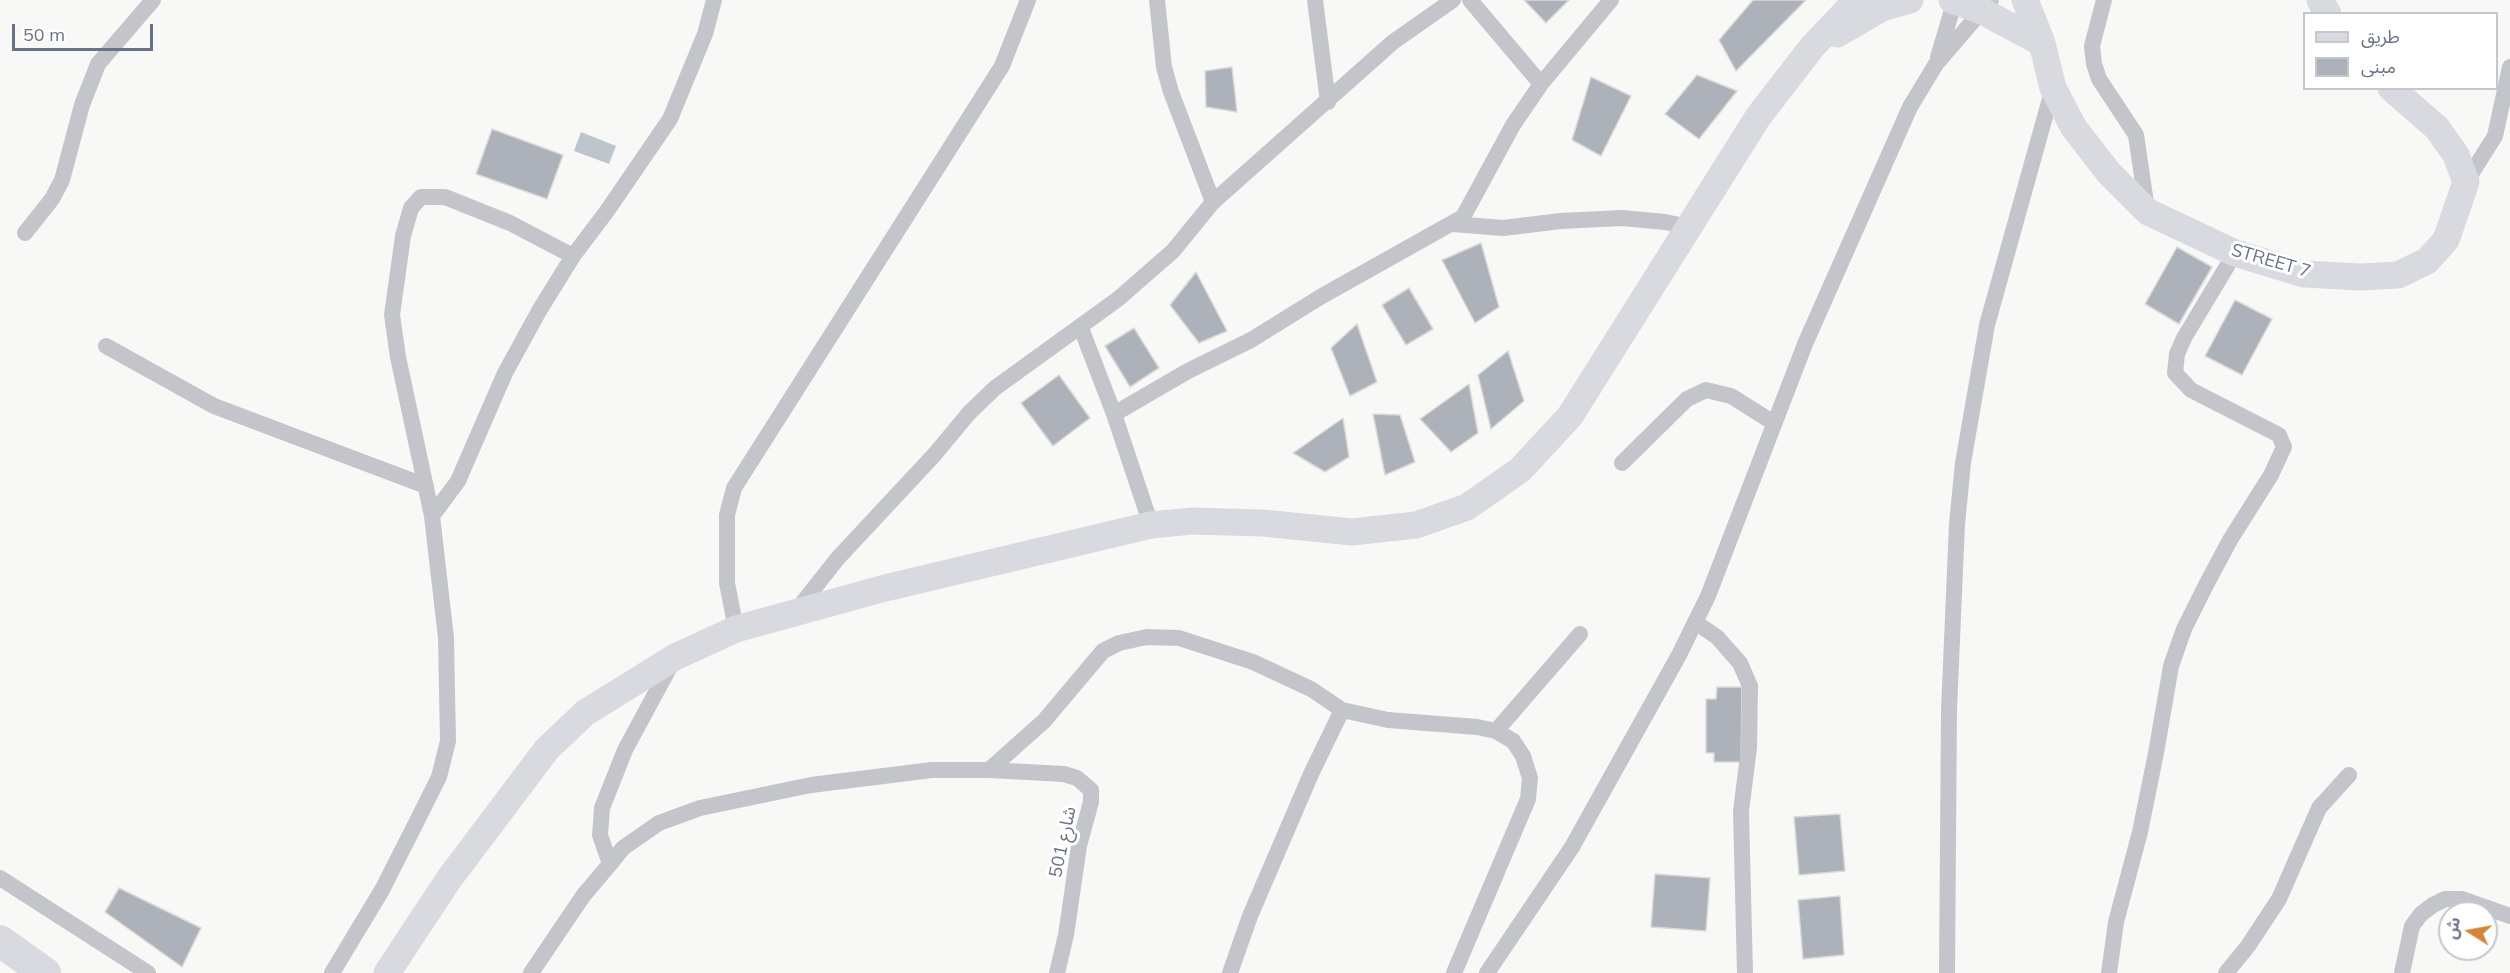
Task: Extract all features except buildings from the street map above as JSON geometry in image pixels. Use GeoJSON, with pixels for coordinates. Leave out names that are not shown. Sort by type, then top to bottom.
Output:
{"type":"FeatureCollection","features":[{"type":"Feature","properties":{"kind":"highway"},"geometry":{"type":"LineString","coordinates":[[0,941],[45,973]]}},
{"type":"Feature","properties":{"kind":"main road"},"geometry":{"type":"LineString","coordinates":[[387,973],[449,879],[547,749],[585,713],[675,657],[736,629],[796,611],[1151,525],[1215,521],[1353,532],[1416,525],[1467,507],[1520,470],[1570,416],[1758,117],[1812,47],[1857,0]]}},
{"type":"Feature","properties":{"kind":"main road"},"geometry":{"type":"LineString","coordinates":[[1812,47],[1882,8],[1910,0]]}},
{"type":"Feature","properties":{"kind":"main road"},"geometry":{"type":"LineString","coordinates":[[1954,0],[1987,6],[2042,43]]}},
{"type":"Feature","properties":{"kind":"main road","name":"STREET 7"},"geometry":{"type":"LineString","coordinates":[[2025,0],[2042,43],[2053,88],[2074,128],[2109,173],[2148,212],[2235,253],[2304,274],[2361,277],[2398,275],[2427,261],[2446,240],[2466,182]]}},
{"type":"Feature","properties":{"kind":"main road"},"geometry":{"type":"LineString","coordinates":[[2393,90],[2437,128],[2456,155],[2466,182]]}},
{"type":"Feature","properties":{"kind":"street"},"geometry":{"type":"LineString","coordinates":[[25,233],[52,199],[62,180],[81,105],[98,64],[153,0]]}},
{"type":"Feature","properties":{"kind":"street"},"geometry":{"type":"LineString","coordinates":[[432,516],[458,481],[505,373],[573,256],[608,211],[670,119],[705,34],[714,0]]}},
{"type":"Feature","properties":{"kind":"street"},"geometry":{"type":"LineString","coordinates":[[736,629],[727,583],[727,515],[734,488],[1002,66],[1028,0]]}},
{"type":"Feature","properties":{"kind":"street"},"geometry":{"type":"LineString","coordinates":[[1157,0],[1164,67],[1171,92],[1213,202]]}},
{"type":"Feature","properties":{"kind":"street"},"geometry":{"type":"LineString","coordinates":[[1315,0],[1328,102]]}},
{"type":"Feature","properties":{"kind":"street"},"geometry":{"type":"LineString","coordinates":[[796,611],[838,558],[935,454],[969,413],[1019,369],[1081,328],[1118,299],[1173,251],[1213,202],[1393,42],[1453,0]]}},
{"type":"Feature","properties":{"kind":"street"},"geometry":{"type":"LineString","coordinates":[[1470,0],[1541,84]]}},
{"type":"Feature","properties":{"kind":"street"},"geometry":{"type":"LineString","coordinates":[[1114,414],[1453,224],[1468,211],[1513,125],[1541,84],[1611,0]]}},
{"type":"Feature","properties":{"kind":"street"},"geometry":{"type":"LineString","coordinates":[[1935,64],[1954,0]]}},
{"type":"Feature","properties":{"kind":"street"},"geometry":{"type":"LineString","coordinates":[[2104,0],[2092,46],[2094,64],[2099,79],[2136,135],[2148,212]]}},
{"type":"Feature","properties":{"kind":"street"},"geometry":{"type":"LineString","coordinates":[[1487,973],[1572,847],[1623,758],[1695,622],[1748,497],[1774,423],[1861,213],[1910,107],[1935,64],[1987,6]]}},
{"type":"Feature","properties":{"kind":"street"},"geometry":{"type":"LineString","coordinates":[[2466,182],[2495,136],[2510,67]]}},
{"type":"Feature","properties":{"kind":"street"},"geometry":{"type":"LineString","coordinates":[[1947,973],[1949,710],[1957,524],[1963,463],[1987,325],[2053,88]]}},
{"type":"Feature","properties":{"kind":"street"},"geometry":{"type":"LineString","coordinates":[[333,973],[382,890],[417,821],[445,759],[448,741],[446,638],[432,516],[398,357],[392,315],[403,236],[411,208],[421,197],[445,197],[510,223],[573,256]]}},
{"type":"Feature","properties":{"kind":"street"},"geometry":{"type":"LineString","coordinates":[[1453,224],[1495,228],[1622,218],[1689,227]]}},
{"type":"Feature","properties":{"kind":"street"},"geometry":{"type":"LineString","coordinates":[[2109,973],[2116,922],[2156,753],[2171,666],[2184,629],[2216,567],[2271,475],[2284,447],[2279,435],[2191,390],[2175,373],[2177,354],[2184,338],[2235,253]]}},
{"type":"Feature","properties":{"kind":"street"},"geometry":{"type":"LineString","coordinates":[[1081,328],[1114,414],[1151,525]]}},
{"type":"Feature","properties":{"kind":"street"},"geometry":{"type":"LineString","coordinates":[[106,346],[214,406],[426,486]]}},
{"type":"Feature","properties":{"kind":"street"},"geometry":{"type":"LineString","coordinates":[[1622,463],[1687,399],[1706,390],[1731,396],[1774,423]]}},
{"type":"Feature","properties":{"kind":"street"},"geometry":{"type":"LineString","coordinates":[[1695,622],[1717,637],[1740,663],[1749,686],[1749,748],[1740,811],[1745,973]]}},
{"type":"Feature","properties":{"kind":"street"},"geometry":{"type":"LineString","coordinates":[[1496,731],[1580,634]]}},
{"type":"Feature","properties":{"kind":"street"},"geometry":{"type":"LineString","coordinates":[[531,973],[583,896],[623,848],[658,823],[700,808],[751,795],[895,774],[989,770],[1044,721],[1103,651],[1119,643],[1147,637],[1179,638],[1253,662],[1311,689],[1342,710],[1388,720],[1496,731],[1513,741],[1523,756],[1530,778],[1528,799],[1454,973]]}},
{"type":"Feature","properties":{"kind":"street"},"geometry":{"type":"LineString","coordinates":[[610,864],[600,835],[602,808],[625,750],[675,657]]}},
{"type":"Feature","properties":{"kind":"street"},"geometry":{"type":"LineString","coordinates":[[1230,973],[1289,824],[1342,710]]}},
{"type":"Feature","properties":{"kind":"street","name":"شارع 501"},"geometry":{"type":"LineString","coordinates":[[989,770],[1064,774],[1077,777],[1091,790],[1091,802],[1079,846],[1066,935],[1057,973]]}},
{"type":"Feature","properties":{"kind":"street"},"geometry":{"type":"LineString","coordinates":[[2226,973],[2248,946],[2278,899],[2319,808],[2349,775]]}},
{"type":"Feature","properties":{"kind":"street"},"geometry":{"type":"LineString","coordinates":[[0,878],[148,973]]}},
{"type":"Feature","properties":{"kind":"street"},"geometry":{"type":"LineString","coordinates":[[2402,973],[2412,926],[2421,914],[2433,905],[2445,899],[2462,899],[2510,916]]}},
{"type":"Feature","properties":{"kind":"shaded area"},"geometry":{"type":"Polygon","coordinates":[[[581,132],[616,146],[609,164],[574,151],[581,132]]]}}]}
